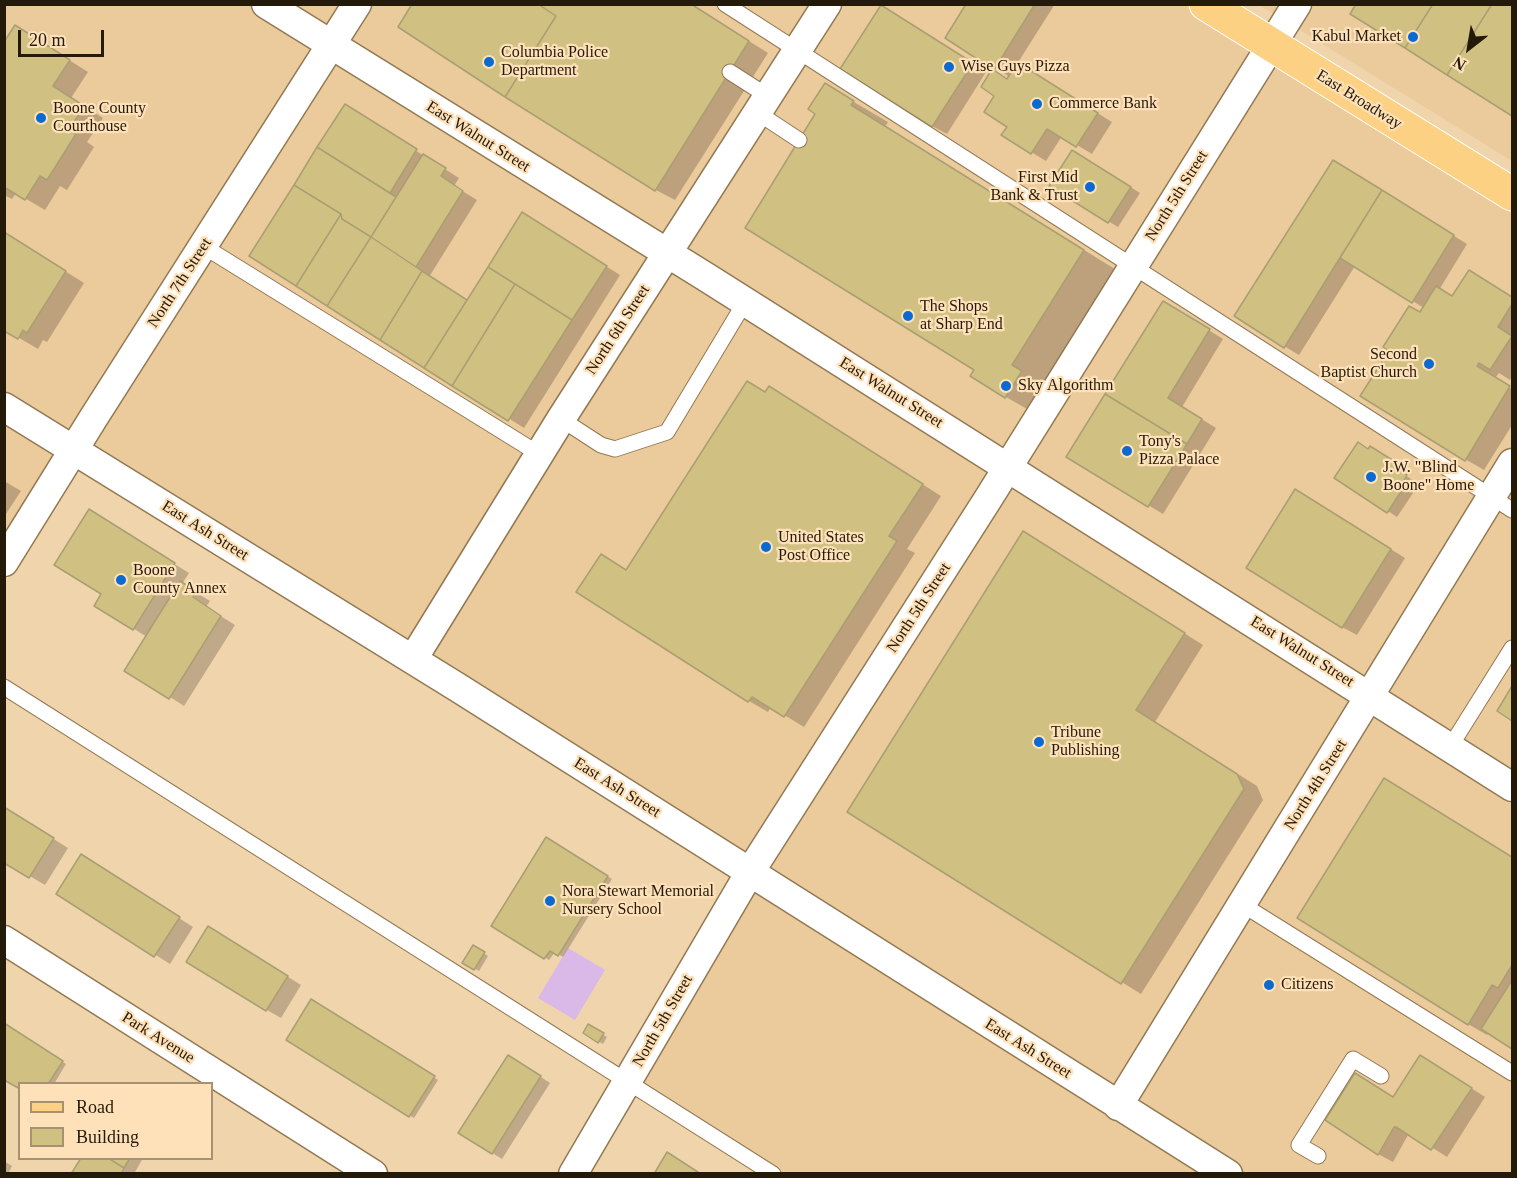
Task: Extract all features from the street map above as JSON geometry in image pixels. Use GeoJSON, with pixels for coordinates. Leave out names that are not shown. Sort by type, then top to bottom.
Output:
{"type":"FeatureCollection","features":[{"type":"Feature","properties":{"kind":"main road","name":"East Broadway"},"geometry":{"type":"LineString","coordinates":[[1206,4],[1512,194]]}},
{"type":"Feature","properties":{"kind":"street","name":"East Walnut Street"},"geometry":{"type":"LineString","coordinates":[[266,4],[745,302],[1512,787]]}},
{"type":"Feature","properties":{"kind":"street","name":"North 7th Street"},"geometry":{"type":"LineString","coordinates":[[4,562],[357,4]]}},
{"type":"Feature","properties":{"kind":"street","name":"North 6th Street"},"geometry":{"type":"LineString","coordinates":[[413,659],[538,454],[828,4]]}},
{"type":"Feature","properties":{"kind":"street","name":"North 5th Street"},"geometry":{"type":"LineString","coordinates":[[573,1173],[750,872],[1008,468],[1297,4]]}},
{"type":"Feature","properties":{"kind":"street","name":"East Ash Street"},"geometry":{"type":"LineString","coordinates":[[4,407],[413,659],[1118,1106],[1228,1173]]}},
{"type":"Feature","properties":{"kind":"street","name":"North 4th Street"},"geometry":{"type":"LineString","coordinates":[[1118,1106],[1371,696],[1502,504],[1512,463]]}},
{"type":"Feature","properties":{"kind":"street","name":"Park Avenue"},"geometry":{"type":"LineString","coordinates":[[4,940],[373,1173]]}},
{"type":"Feature","properties":{"kind":"lane"},"geometry":{"type":"LineString","coordinates":[[725,4],[1502,504]]}},
{"type":"Feature","properties":{"kind":"lane"},"geometry":{"type":"LineString","coordinates":[[730,72],[799,140]]}},
{"type":"Feature","properties":{"kind":"lane"},"geometry":{"type":"LineString","coordinates":[[203,246],[538,454]]}},
{"type":"Feature","properties":{"kind":"lane"},"geometry":{"type":"LineString","coordinates":[[561,419],[601,445],[615,449],[667,432],[745,302]]}},
{"type":"Feature","properties":{"kind":"lane"},"geometry":{"type":"LineString","coordinates":[[1450,747],[1512,648]]}},
{"type":"Feature","properties":{"kind":"lane"},"geometry":{"type":"LineString","coordinates":[[4,687],[773,1173]]}},
{"type":"Feature","properties":{"kind":"lane"},"geometry":{"type":"LineString","coordinates":[[1243,905],[1512,1073]]}},
{"type":"Feature","properties":{"kind":"lane"},"geometry":{"type":"LineString","coordinates":[[1318,1156],[1299,1145],[1353,1059],[1381,1076]]}},
{"type":"Feature","properties":{"kind":"shaded area"},"geometry":{"type":"Polygon","coordinates":[[[5,5],[1206,5],[1512,194],[1512,1173],[773,1173],[628,1083],[750,872],[74,450],[5,562],[5,5]]]}},
{"type":"Feature","properties":{"kind":"shaded area"},"geometry":{"type":"Polygon","coordinates":[[[1259,5],[1512,5],[1512,161],[1287,22],[1259,5]]]}},
{"type":"Feature","properties":{"kind":"shaded area"},"geometry":{"type":"Polygon","coordinates":[[[568,948],[605,970],[575,1020],[538,998],[568,948]]]}},
{"type":"Feature","properties":{"kind":"building","name":"Columbia Police Department"},"geometry":{"type":"Polygon","coordinates":[[[412,4],[538,4],[556,16],[505,97],[398,27],[412,4]]]}},
{"type":"Feature","properties":{"kind":"building"},"geometry":{"type":"Polygon","coordinates":[[[538,4],[691,4],[749,41],[655,191],[505,97],[556,16],[538,4]]]}},
{"type":"Feature","properties":{"kind":"building"},"geometry":{"type":"Polygon","coordinates":[[[966,4],[1035,4],[994,70],[945,38],[966,4]]]}},
{"type":"Feature","properties":{"kind":"building"},"geometry":{"type":"Polygon","coordinates":[[[1356,4],[1433,4],[1405,48],[1350,14],[1356,4]]]}},
{"type":"Feature","properties":{"kind":"building"},"geometry":{"type":"Polygon","coordinates":[[[1433,4],[1492,4],[1447,75],[1405,48],[1433,4]]]}},
{"type":"Feature","properties":{"kind":"building"},"geometry":{"type":"Polygon","coordinates":[[[1492,4],[1512,4],[1512,116],[1447,75],[1492,4]]]}},
{"type":"Feature","properties":{"kind":"building"},"geometry":{"type":"Polygon","coordinates":[[[881,5],[973,63],[932,127],[840,69],[881,5]]]}},
{"type":"Feature","properties":{"kind":"building","name":"Boone County Courthouse"},"geometry":{"type":"Polygon","coordinates":[[[15,25],[70,60],[53,86],[84,106],[69,130],[76,134],[47,180],[40,176],[25,200],[4,187],[4,42],[15,25]]]}},
{"type":"Feature","properties":{"kind":"building","name":"Commerce Bank"},"geometry":{"type":"Polygon","coordinates":[[[1017,62],[1098,113],[1076,147],[1047,129],[1031,154],[1001,135],[1007,127],[984,112],[994,96],[981,87],[992,69],[1007,79],[1017,62]]]}},
{"type":"Feature","properties":{"kind":"building"},"geometry":{"type":"Polygon","coordinates":[[[825,83],[854,101],[851,105],[1084,250],[1012,365],[1022,371],[1005,398],[970,376],[974,370],[745,228],[815,114],[808,109],[825,83]]]}},
{"type":"Feature","properties":{"kind":"building"},"geometry":{"type":"Polygon","coordinates":[[[345,104],[417,149],[390,193],[317,147],[345,104]]]}},
{"type":"Feature","properties":{"kind":"building"},"geometry":{"type":"Polygon","coordinates":[[[317,147],[396,197],[371,237],[342,219],[341,214],[294,185],[317,147]]]}},
{"type":"Feature","properties":{"kind":"building","name":"First Mid Bank & Trust"},"geometry":{"type":"Polygon","coordinates":[[[1072,150],[1131,187],[1108,223],[1049,186],[1072,150]]]}},
{"type":"Feature","properties":{"kind":"building"},"geometry":{"type":"Polygon","coordinates":[[[423,154],[446,168],[441,176],[463,191],[416,267],[371,237],[423,154]]]}},
{"type":"Feature","properties":{"kind":"building"},"geometry":{"type":"Polygon","coordinates":[[[1333,160],[1382,190],[1284,348],[1234,316],[1333,160]]]}},
{"type":"Feature","properties":{"kind":"building"},"geometry":{"type":"Polygon","coordinates":[[[294,185],[341,214],[296,286],[249,256],[294,185]]]}},
{"type":"Feature","properties":{"kind":"building"},"geometry":{"type":"Polygon","coordinates":[[[1382,190],[1454,235],[1412,303],[1340,258],[1382,190]]]}},
{"type":"Feature","properties":{"kind":"building"},"geometry":{"type":"Polygon","coordinates":[[[522,212],[607,266],[572,320],[488,267],[522,212]]]}},
{"type":"Feature","properties":{"kind":"building"},"geometry":{"type":"Polygon","coordinates":[[[341,214],[342,219],[371,237],[327,306],[296,286],[341,214]]]}},
{"type":"Feature","properties":{"kind":"building"},"geometry":{"type":"Polygon","coordinates":[[[4,232],[66,271],[27,333],[23,330],[18,339],[4,331],[4,232]]]}},
{"type":"Feature","properties":{"kind":"building"},"geometry":{"type":"Polygon","coordinates":[[[371,237],[422,271],[380,340],[327,306],[371,237]]]}},
{"type":"Feature","properties":{"kind":"building"},"geometry":{"type":"Polygon","coordinates":[[[488,267],[515,284],[452,386],[424,368],[488,267]]]}},
{"type":"Feature","properties":{"kind":"building","name":"Second Baptist Church"},"geometry":{"type":"Polygon","coordinates":[[[1469,270],[1512,297],[1512,304],[1498,327],[1512,336],[1490,370],[1479,363],[1477,366],[1510,386],[1465,461],[1360,396],[1389,351],[1383,347],[1409,306],[1420,312],[1436,286],[1452,296],[1469,270]]]}},
{"type":"Feature","properties":{"kind":"building"},"geometry":{"type":"Polygon","coordinates":[[[422,271],[467,300],[424,368],[380,340],[422,271]]]}},
{"type":"Feature","properties":{"kind":"building"},"geometry":{"type":"Polygon","coordinates":[[[515,284],[572,320],[508,421],[452,386],[515,284]]]}},
{"type":"Feature","properties":{"kind":"building"},"geometry":{"type":"Polygon","coordinates":[[[1163,301],[1210,329],[1168,398],[1202,419],[1187,444],[1105,394],[1163,301]]]}},
{"type":"Feature","properties":{"kind":"building","name":"United States Post Office"},"geometry":{"type":"Polygon","coordinates":[[[747,381],[765,392],[769,386],[923,484],[889,536],[897,541],[784,717],[752,697],[748,702],[576,592],[601,554],[626,570],[747,381]]]}},
{"type":"Feature","properties":{"kind":"building","name":"Tony's Pizza Palace"},"geometry":{"type":"Polygon","coordinates":[[[1105,394],[1187,444],[1148,507],[1066,457],[1105,394]]]}},
{"type":"Feature","properties":{"kind":"building","name":"J.W. \"Blind Boone\" Home"},"geometry":{"type":"Polygon","coordinates":[[[1358,442],[1368,449],[1370,446],[1397,463],[1394,467],[1407,475],[1403,482],[1406,484],[1387,513],[1334,478],[1358,442]]]}},
{"type":"Feature","properties":{"kind":"building"},"geometry":{"type":"Polygon","coordinates":[[[1295,489],[1391,549],[1342,628],[1246,568],[1295,489]]]}},
{"type":"Feature","properties":{"kind":"building","name":"Boone County Annex"},"geometry":{"type":"Polygon","coordinates":[[[89,509],[175,563],[133,630],[94,606],[101,594],[54,565],[89,509]]]}},
{"type":"Feature","properties":{"kind":"building","name":"Tribune Publishing"},"geometry":{"type":"Polygon","coordinates":[[[1023,531],[1185,633],[1136,710],[1237,774],[1244,789],[1121,984],[847,812],[1023,531]]]}},
{"type":"Feature","properties":{"kind":"building"},"geometry":{"type":"Polygon","coordinates":[[[180,581],[196,591],[193,597],[221,616],[169,699],[124,671],[180,581]]]}},
{"type":"Feature","properties":{"kind":"building"},"geometry":{"type":"Polygon","coordinates":[[[1512,686],[1512,721],[1497,711],[1512,686]]]}},
{"type":"Feature","properties":{"kind":"building"},"geometry":{"type":"Polygon","coordinates":[[[1384,778],[1512,857],[1512,965],[1498,988],[1492,985],[1468,1025],[1297,918],[1384,778]]]}},
{"type":"Feature","properties":{"kind":"building"},"geometry":{"type":"Polygon","coordinates":[[[4,807],[54,838],[29,878],[4,863],[4,807]]]}},
{"type":"Feature","properties":{"kind":"building","name":"Nora Stewart Memorial Nursery School"},"geometry":{"type":"Polygon","coordinates":[[[546,837],[608,876],[558,956],[550,951],[544,959],[491,926],[546,837]]]}},
{"type":"Feature","properties":{"kind":"building"},"geometry":{"type":"Polygon","coordinates":[[[81,854],[180,917],[154,957],[56,894],[81,854]]]}},
{"type":"Feature","properties":{"kind":"building"},"geometry":{"type":"Polygon","coordinates":[[[208,926],[288,976],[266,1011],[186,962],[208,926]]]}},
{"type":"Feature","properties":{"kind":"building"},"geometry":{"type":"Polygon","coordinates":[[[473,945],[485,952],[474,970],[462,963],[473,945]]]}},
{"type":"Feature","properties":{"kind":"building"},"geometry":{"type":"Polygon","coordinates":[[[1512,980],[1512,1049],[1481,1029],[1512,980]]]}},
{"type":"Feature","properties":{"kind":"building"},"geometry":{"type":"Polygon","coordinates":[[[311,999],[435,1076],[409,1117],[286,1040],[311,999]]]}},
{"type":"Feature","properties":{"kind":"building"},"geometry":{"type":"Polygon","coordinates":[[[4,1023],[63,1061],[49,1082],[18,1082],[18,1088],[4,1080],[4,1023]]]}},
{"type":"Feature","properties":{"kind":"building"},"geometry":{"type":"Polygon","coordinates":[[[588,1024],[604,1033],[598,1043],[583,1033],[588,1024]]]}},
{"type":"Feature","properties":{"kind":"building"},"geometry":{"type":"Polygon","coordinates":[[[508,1055],[541,1076],[492,1154],[458,1133],[508,1055]]]}},
{"type":"Feature","properties":{"kind":"building"},"geometry":{"type":"Polygon","coordinates":[[[1420,1055],[1472,1088],[1431,1150],[1394,1127],[1378,1155],[1325,1120],[1355,1073],[1393,1097],[1420,1055]]]}},
{"type":"Feature","properties":{"kind":"building"},"geometry":{"type":"Polygon","coordinates":[[[667,1152],[701,1174],[654,1174],[667,1152]]]}},
{"type":"Feature","properties":{"kind":"building"},"geometry":{"type":"Polygon","coordinates":[[[80,1160],[111,1160],[124,1168],[121,1174],[71,1174],[80,1160]]]}},
{"type":"Feature","properties":{"kind":"building"},"geometry":{"type":"Polygon","coordinates":[[[111,1160],[129,1160],[124,1168],[111,1160]]]}},
{"type":"Feature","properties":{"kind":"place","name":"Kabul Market"},"geometry":{"type":"Point","coordinates":[1413,37]}},
{"type":"Feature","properties":{"kind":"place","name":"Columbia Police Department"},"geometry":{"type":"Point","coordinates":[489,62]}},
{"type":"Feature","properties":{"kind":"place","name":"Wise Guys Pizza"},"geometry":{"type":"Point","coordinates":[949,67]}},
{"type":"Feature","properties":{"kind":"place","name":"Commerce Bank"},"geometry":{"type":"Point","coordinates":[1037,104]}},
{"type":"Feature","properties":{"kind":"place","name":"Boone County Courthouse"},"geometry":{"type":"Point","coordinates":[41,118]}},
{"type":"Feature","properties":{"kind":"place","name":"First Mid Bank & Trust"},"geometry":{"type":"Point","coordinates":[1090,187]}},
{"type":"Feature","properties":{"kind":"place","name":"The Shops at Sharp End"},"geometry":{"type":"Point","coordinates":[908,316]}},
{"type":"Feature","properties":{"kind":"place","name":"Second Baptist Church"},"geometry":{"type":"Point","coordinates":[1429,364]}},
{"type":"Feature","properties":{"kind":"place","name":"Sky Algorithm"},"geometry":{"type":"Point","coordinates":[1006,386]}},
{"type":"Feature","properties":{"kind":"place","name":"Tony's Pizza Palace"},"geometry":{"type":"Point","coordinates":[1127,451]}},
{"type":"Feature","properties":{"kind":"place","name":"J.W. \"Blind Boone\" Home"},"geometry":{"type":"Point","coordinates":[1371,477]}},
{"type":"Feature","properties":{"kind":"place","name":"United States Post Office"},"geometry":{"type":"Point","coordinates":[766,547]}},
{"type":"Feature","properties":{"kind":"place","name":"Boone County Annex"},"geometry":{"type":"Point","coordinates":[121,580]}},
{"type":"Feature","properties":{"kind":"place","name":"Tribune Publishing"},"geometry":{"type":"Point","coordinates":[1039,742]}},
{"type":"Feature","properties":{"kind":"place","name":"Nora Stewart Memorial Nursery School"},"geometry":{"type":"Point","coordinates":[550,901]}},
{"type":"Feature","properties":{"kind":"place","name":"Citizens"},"geometry":{"type":"Point","coordinates":[1269,985]}}]}
